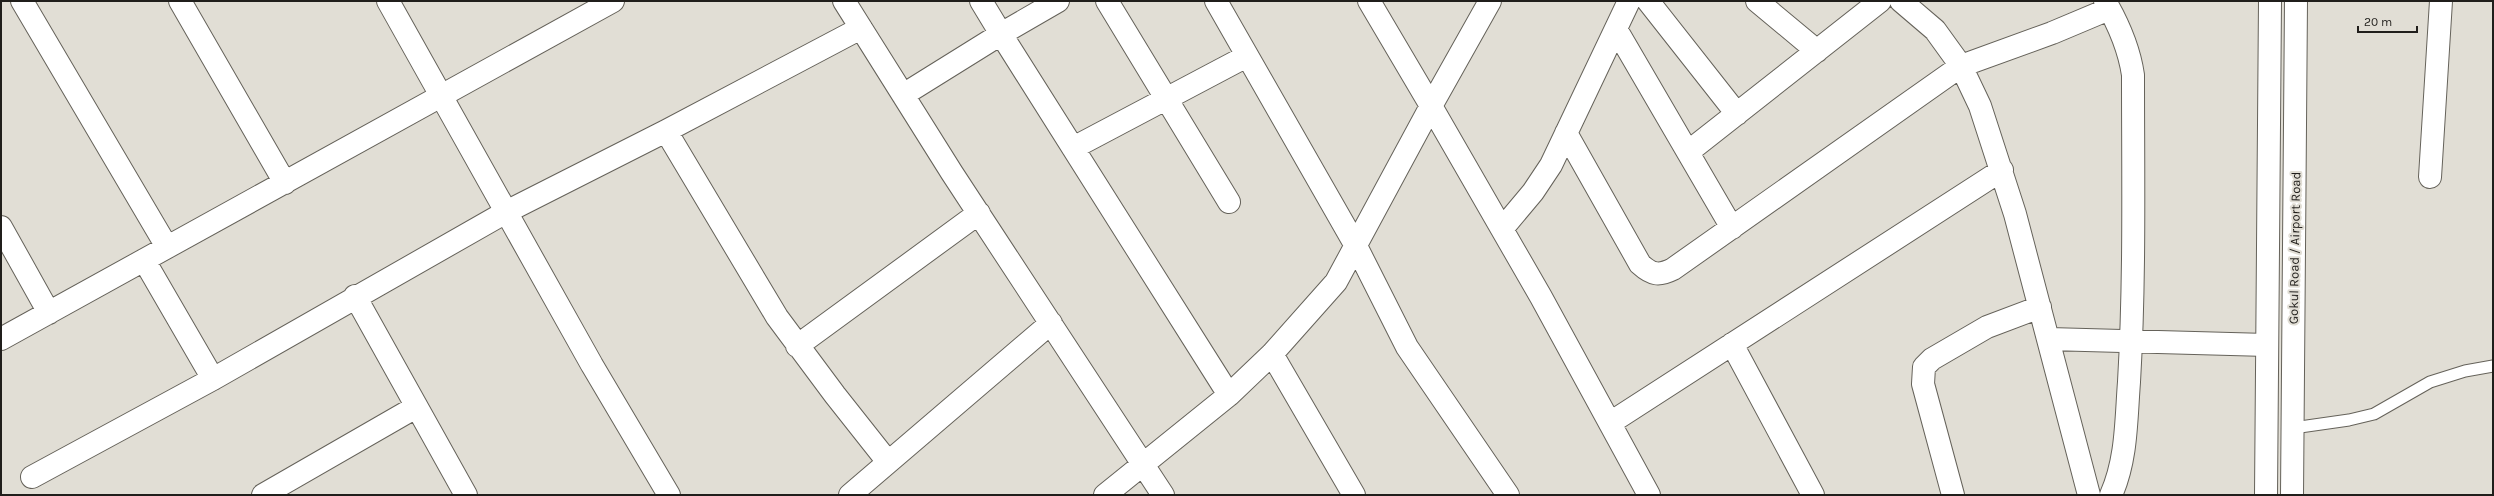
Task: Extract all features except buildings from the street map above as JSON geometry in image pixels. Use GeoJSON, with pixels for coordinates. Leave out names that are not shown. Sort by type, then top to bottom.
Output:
{"type":"FeatureCollection","features":[{"type":"Feature","properties":{"kind":"street"},"geometry":{"type":"LineString","coordinates":[[22,1],[167,247]]}},
{"type":"Feature","properties":{"kind":"street"},"geometry":{"type":"LineString","coordinates":[[180,1],[285,183]]}},
{"type":"Feature","properties":{"kind":"street"},"geometry":{"type":"LineString","coordinates":[[388,1],[592,365],[669,495]]}},
{"type":"Feature","properties":{"kind":"street"},"geometry":{"type":"LineString","coordinates":[[844,1],[979,213],[1163,495]]}},
{"type":"Feature","properties":{"kind":"street"},"geometry":{"type":"LineString","coordinates":[[981,1],[1229,395]]}},
{"type":"Feature","properties":{"kind":"street"},"geometry":{"type":"LineString","coordinates":[[903,95],[1001,34],[1058,1]]}},
{"type":"Feature","properties":{"kind":"street"},"geometry":{"type":"LineString","coordinates":[[1107,1],[1229,202]]}},
{"type":"Feature","properties":{"kind":"street"},"geometry":{"type":"LineString","coordinates":[[1216,1],[1356,246],[1407,347],[1508,495]]}},
{"type":"Feature","properties":{"kind":"street"},"geometry":{"type":"LineString","coordinates":[[1369,1],[1432,106],[1502,229],[1649,495]]}},
{"type":"Feature","properties":{"kind":"street"},"geometry":{"type":"LineString","coordinates":[[1106,495],[1143,463],[1229,395],[1272,354],[1336,282],[1490,1]]}},
{"type":"Feature","properties":{"kind":"street"},"geometry":{"type":"LineString","coordinates":[[1502,229],[1534,192],[1551,165],[1629,1]]}},
{"type":"Feature","properties":{"kind":"street"},"geometry":{"type":"LineString","coordinates":[[1648,1],[1737,114]]}},
{"type":"Feature","properties":{"kind":"street"},"geometry":{"type":"LineString","coordinates":[[1757,1],[1817,51]]}},
{"type":"Feature","properties":{"kind":"street"},"geometry":{"type":"LineString","coordinates":[[1688,152],[1880,1]]}},
{"type":"Feature","properties":{"kind":"street"},"geometry":{"type":"LineString","coordinates":[[1901,1],[1935,30],[1961,66],[1980,106],[2002,170],[2049,339],[2089,495]]}},
{"type":"Feature","properties":{"kind":"street"},"geometry":{"type":"LineString","coordinates":[[2266,495],[2270,1]]}},
{"type":"Feature","properties":{"kind":"street","name":"Gokul Road / Airport Road"},"geometry":{"type":"LineString","coordinates":[[2292,495],[2296,1]]}},
{"type":"Feature","properties":{"kind":"street"},"geometry":{"type":"LineString","coordinates":[[2430,177],[2441,1]]}},
{"type":"Feature","properties":{"kind":"street"},"geometry":{"type":"LineString","coordinates":[[1,339],[441,97],[607,2]]}},
{"type":"Feature","properties":{"kind":"street"},"geometry":{"type":"LineString","coordinates":[[1566,133],[1640,264],[1650,273],[1662,274],[1673,270],[1961,66],[2052,33],[2107,5],[2123,36],[2130,56],[2133,75],[2131,341],[2124,454],[2119,477],[2111,495]]}},
{"type":"Feature","properties":{"kind":"street"},"geometry":{"type":"LineString","coordinates":[[32,477],[213,379],[355,296],[506,212],[666,131],[860,28]]}},
{"type":"Feature","properties":{"kind":"street"},"geometry":{"type":"LineString","coordinates":[[1616,29],[1732,228]]}},
{"type":"Feature","properties":{"kind":"street"},"geometry":{"type":"LineString","coordinates":[[1073,148],[1247,56]]}},
{"type":"Feature","properties":{"kind":"street"},"geometry":{"type":"LineString","coordinates":[[666,131],[777,318],[797,346],[888,462]]}},
{"type":"Feature","properties":{"kind":"street"},"geometry":{"type":"LineString","coordinates":[[1610,423],[2002,170]]}},
{"type":"Feature","properties":{"kind":"street"},"geometry":{"type":"LineString","coordinates":[[797,346],[979,213]]}},
{"type":"Feature","properties":{"kind":"street"},"geometry":{"type":"LineString","coordinates":[[1,227],[49,313]]}},
{"type":"Feature","properties":{"kind":"street"},"geometry":{"type":"LineString","coordinates":[[144,260],[213,379]]}},
{"type":"Feature","properties":{"kind":"street"},"geometry":{"type":"LineString","coordinates":[[355,296],[466,495]]}},
{"type":"Feature","properties":{"kind":"street"},"geometry":{"type":"LineString","coordinates":[[1953,495],[1923,384],[1924,367],[1932,359],[1987,327],[2040,307]]}},
{"type":"Feature","properties":{"kind":"street"},"geometry":{"type":"LineString","coordinates":[[850,495],[1051,323]]}},
{"type":"Feature","properties":{"kind":"street"},"geometry":{"type":"LineString","coordinates":[[2049,339],[2267,344]]}},
{"type":"Feature","properties":{"kind":"street"},"geometry":{"type":"LineString","coordinates":[[1732,344],[1813,495]]}},
{"type":"Feature","properties":{"kind":"street"},"geometry":{"type":"LineString","coordinates":[[1272,354],[1354,495]]}},
{"type":"Feature","properties":{"kind":"street"},"geometry":{"type":"LineString","coordinates":[[263,495],[416,407]]}},
{"type":"Feature","properties":{"kind":"lane"},"geometry":{"type":"LineString","coordinates":[[2292,428],[2349,420],[2374,414],[2430,382],[2465,371],[2493,366]]}}]}
